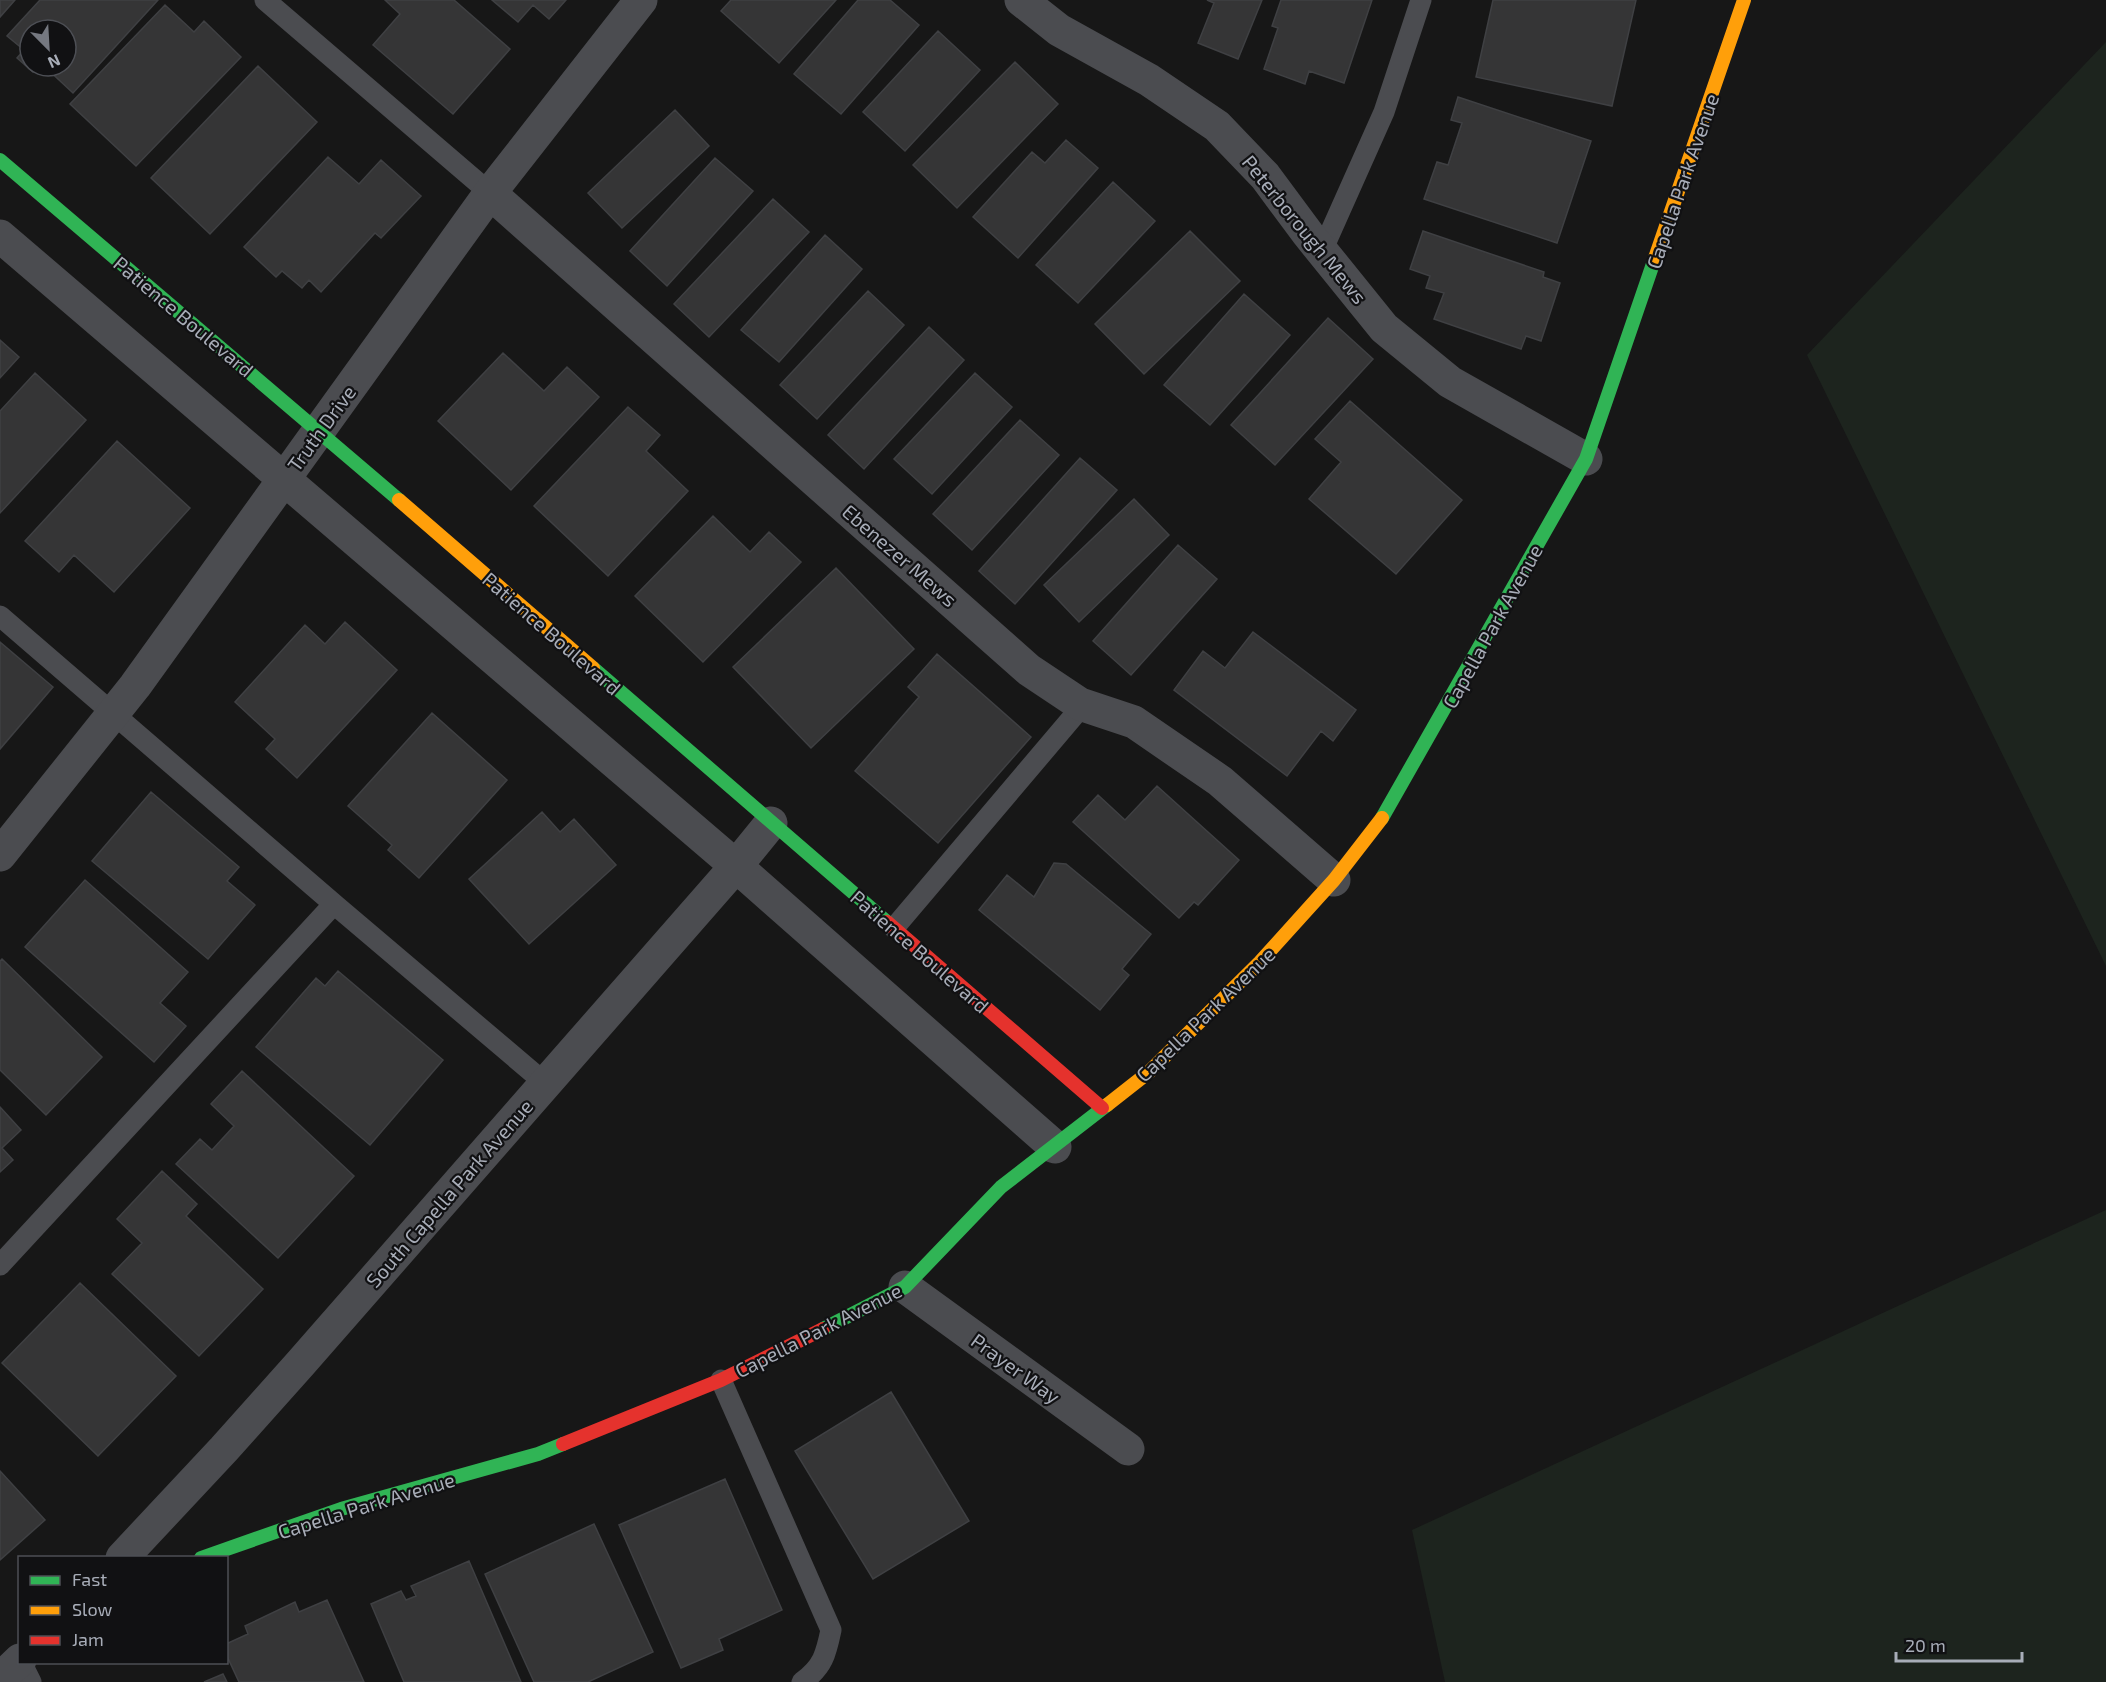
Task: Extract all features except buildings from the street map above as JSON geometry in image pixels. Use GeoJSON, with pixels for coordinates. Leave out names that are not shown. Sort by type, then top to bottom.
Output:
{"type":"FeatureCollection","features":[{"type":"Feature","properties":{"kind":"street","name":"Truth Drive"},"geometry":{"type":"LineString","coordinates":[[0,855],[113,714],[490,194],[641,0]]}},
{"type":"Feature","properties":{"kind":"street","name":"Peterborough Mews"},"geometry":{"type":"LineString","coordinates":[[1021,0],[1059,30],[1149,80],[1217,126],[1266,176],[1384,328],[1450,382],[1586,459]]}},
{"type":"Feature","properties":{"kind":"street","name":"Capella Park Avenue"},"geometry":{"type":"LineString","coordinates":[[204,1556],[341,1509],[538,1454],[721,1380],[905,1287],[1001,1187],[1149,1072],[1260,962],[1334,880],[1387,812],[1586,459],[1744,0]]}},
{"type":"Feature","properties":{"kind":"street","name":"Patience Boulevard"},"geometry":{"type":"LineString","coordinates":[[0,160],[319,431],[1102,1108]]}},
{"type":"Feature","properties":{"kind":"street","name":"Ebenezer Mews"},"geometry":{"type":"LineString","coordinates":[[490,194],[1029,670],[1083,705],[1134,723],[1220,781],[1334,880]]}},
{"type":"Feature","properties":{"kind":"street"},"geometry":{"type":"LineString","coordinates":[[0,236],[736,866],[1054,1148]]}},
{"type":"Feature","properties":{"kind":"street","name":"South Capella Park Avenue"},"geometry":{"type":"LineString","coordinates":[[123,1556],[232,1441],[736,866],[771,823]]}},
{"type":"Feature","properties":{"kind":"street","name":"Prayer Way"},"geometry":{"type":"LineString","coordinates":[[905,1287],[1128,1449]]}},
{"type":"Feature","properties":{"kind":"street"},"geometry":{"type":"LineString","coordinates":[[0,1679],[18,1663]]}},
{"type":"Feature","properties":{"kind":"lane"},"geometry":{"type":"LineString","coordinates":[[265,0],[490,194]]}},
{"type":"Feature","properties":{"kind":"lane"},"geometry":{"type":"LineString","coordinates":[[1322,251],[1384,112],[1421,0]]}},
{"type":"Feature","properties":{"kind":"lane"},"geometry":{"type":"LineString","coordinates":[[0,616],[545,1083]]}},
{"type":"Feature","properties":{"kind":"lane"},"geometry":{"type":"LineString","coordinates":[[894,928],[1083,705]]}},
{"type":"Feature","properties":{"kind":"lane"},"geometry":{"type":"LineString","coordinates":[[0,1265],[334,904]]}},
{"type":"Feature","properties":{"kind":"lane"},"geometry":{"type":"LineString","coordinates":[[721,1380],[831,1630],[827,1652],[815,1673],[802,1682]]}},
{"type":"Feature","properties":{"kind":"lane"},"geometry":{"type":"LineString","coordinates":[[22,1664],[31,1682]]}},
{"type":"Feature","properties":{"kind":"shaded area"},"geometry":{"type":"Polygon","coordinates":[[[2106,42],[2106,966],[1807,355],[2106,42]]]}},
{"type":"Feature","properties":{"kind":"shaded area"},"geometry":{"type":"Polygon","coordinates":[[[2106,1210],[2106,1682],[1445,1682],[1412,1530],[2106,1210]]]}},
{"type":"Feature","properties":{"kind":"traffic: fast"},"geometry":{"type":"LineString","coordinates":[[0,160],[399,500]]}},
{"type":"Feature","properties":{"kind":"traffic: fast"},"geometry":{"type":"LineString","coordinates":[[1382,818],[1586,459],[1655,258]]}},
{"type":"Feature","properties":{"kind":"traffic: fast"},"geometry":{"type":"LineString","coordinates":[[593,668],[887,922]]}},
{"type":"Feature","properties":{"kind":"traffic: fast"},"geometry":{"type":"LineString","coordinates":[[823,1329],[905,1287],[1001,1187],[1107,1105]]}},
{"type":"Feature","properties":{"kind":"traffic: fast"},"geometry":{"type":"LineString","coordinates":[[207,1556],[341,1509],[538,1454],[563,1444]]}},
{"type":"Feature","properties":{"kind":"traffic: slow"},"geometry":{"type":"LineString","coordinates":[[1655,258],[1744,0]]}},
{"type":"Feature","properties":{"kind":"traffic: slow"},"geometry":{"type":"LineString","coordinates":[[399,500],[593,668]]}},
{"type":"Feature","properties":{"kind":"traffic: slow"},"geometry":{"type":"LineString","coordinates":[[1107,1105],[1149,1072],[1260,962],[1334,880],[1382,818]]}},
{"type":"Feature","properties":{"kind":"traffic: jam"},"geometry":{"type":"LineString","coordinates":[[887,922],[1102,1108]]}},
{"type":"Feature","properties":{"kind":"traffic: jam"},"geometry":{"type":"LineString","coordinates":[[563,1444],[721,1380],[823,1329]]}}]}
